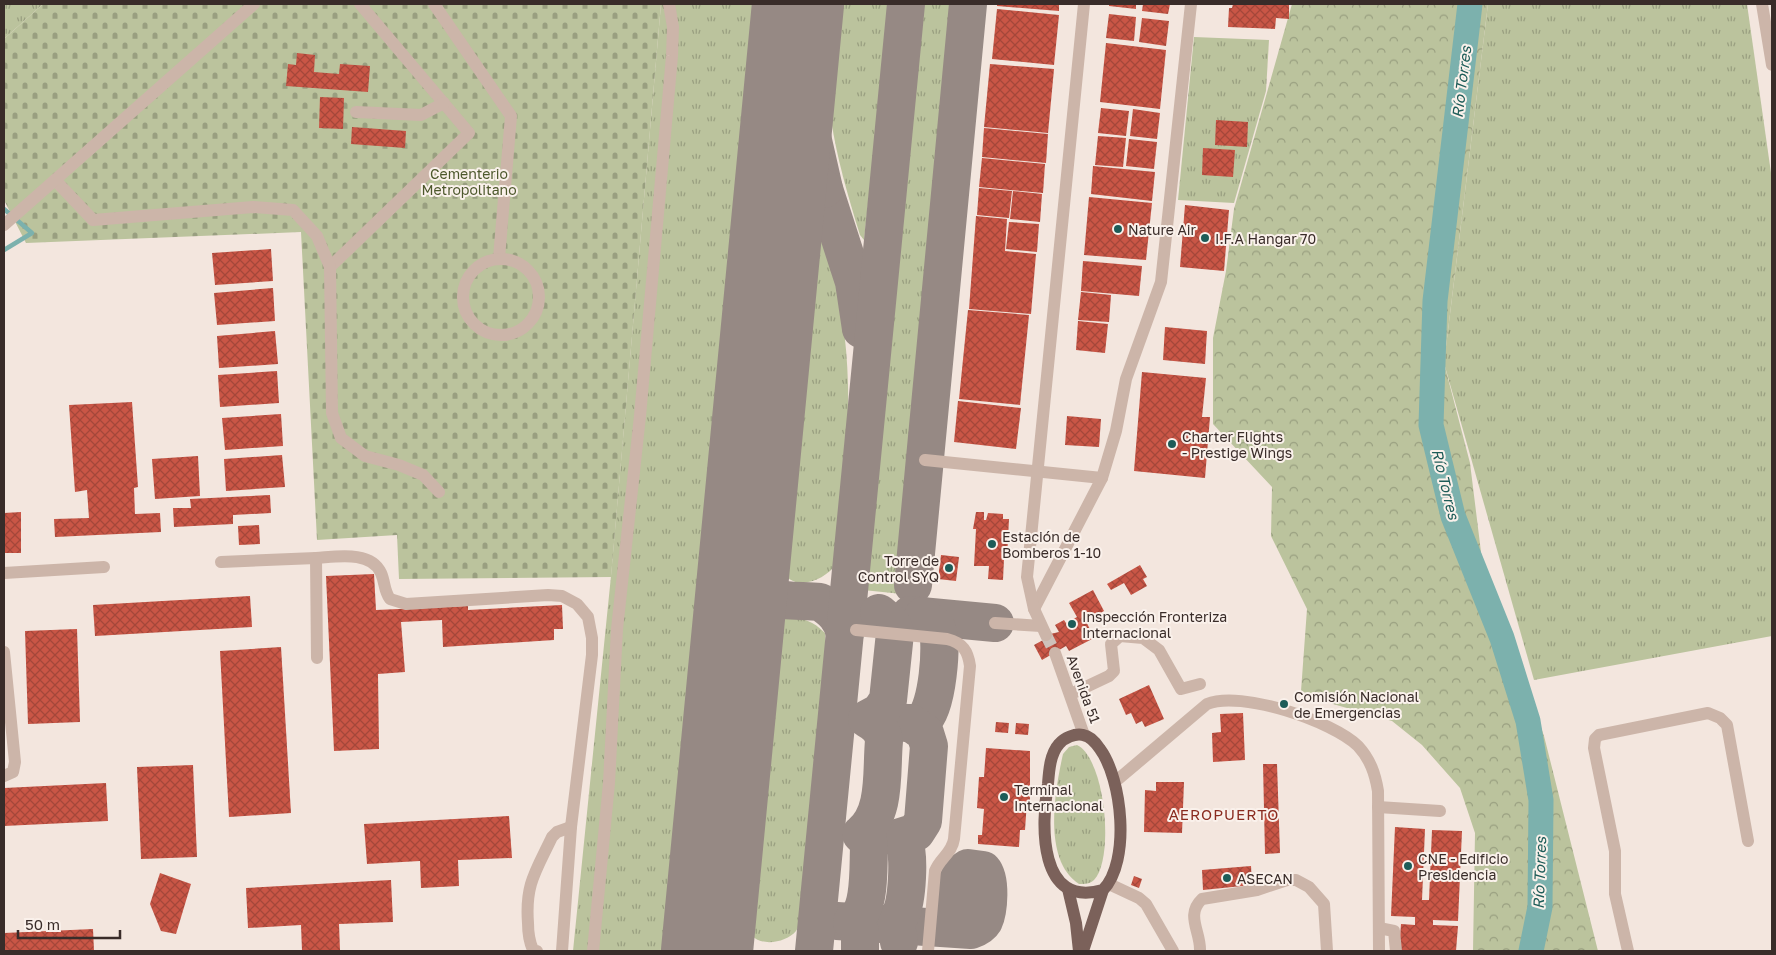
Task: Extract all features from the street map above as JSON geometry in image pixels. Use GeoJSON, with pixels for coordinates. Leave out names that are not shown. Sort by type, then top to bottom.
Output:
{"type":"FeatureCollection","features":[{"type":"Feature","properties":{"kind":"main road","name":"Avenida 51"},"geometry":{"type":"LineString","coordinates":[[1079,951],[1076,923],[1068,889],[1055,876],[1048,858],[1044,839],[1046,797],[1052,758],[1059,743],[1071,736],[1084,735],[1095,742],[1108,760],[1116,781],[1120,838],[1116,866],[1106,887],[1083,951]]}},
{"type":"Feature","properties":{"kind":"main road"},"geometry":{"type":"LineString","coordinates":[[1068,889],[1092,893],[1106,887]]}},
{"type":"Feature","properties":{"kind":"street"},"geometry":{"type":"LineString","coordinates":[[4,225],[254,4]]}},
{"type":"Feature","properties":{"kind":"street"},"geometry":{"type":"LineString","coordinates":[[330,267],[469,133],[360,4]]}},
{"type":"Feature","properties":{"kind":"street"},"geometry":{"type":"LineString","coordinates":[[434,4],[511,116],[499,258]]}},
{"type":"Feature","properties":{"kind":"street"},"geometry":{"type":"LineString","coordinates":[[593,951],[609,783],[617,629],[640,416],[672,56],[673,27],[669,4]]}},
{"type":"Feature","properties":{"kind":"street"},"geometry":{"type":"LineString","coordinates":[[995,623],[1044,631],[1034,609],[1027,577],[1084,4]]}},
{"type":"Feature","properties":{"kind":"street"},"geometry":{"type":"LineString","coordinates":[[1034,609],[1102,478],[1116,430],[1126,379],[1161,282],[1191,4]]}},
{"type":"Feature","properties":{"kind":"street"},"geometry":{"type":"LineString","coordinates":[[1762,4],[1772,65]]}},
{"type":"Feature","properties":{"kind":"street"},"geometry":{"type":"LineString","coordinates":[[356,112],[421,115],[444,103]]}},
{"type":"Feature","properties":{"kind":"street"},"geometry":{"type":"LineString","coordinates":[[55,180],[92,220],[253,207],[293,210],[317,236],[330,267],[332,413],[341,438],[364,456],[399,465],[423,475],[440,492]]}},
{"type":"Feature","properties":{"kind":"street"},"geometry":{"type":"LineString","coordinates":[[499,258],[513,260],[525,267],[534,278],[538,292],[538,306],[532,318],[522,328],[509,334],[495,335],[482,330],[471,321],[464,309],[463,295],[466,281],[474,270],[486,262],[499,258]]}},
{"type":"Feature","properties":{"kind":"street"},"geometry":{"type":"LineString","coordinates":[[925,460],[1102,478]]}},
{"type":"Feature","properties":{"kind":"street"},"geometry":{"type":"LineString","coordinates":[[221,562],[354,557],[364,559],[381,572],[390,599],[406,604],[548,595],[569,599],[584,610],[591,624],[592,655],[571,826],[562,951],[556,951]]}},
{"type":"Feature","properties":{"kind":"street"},"geometry":{"type":"LineString","coordinates":[[316,558],[317,658]]}},
{"type":"Feature","properties":{"kind":"street"},"geometry":{"type":"LineString","coordinates":[[4,573],[104,567]]}},
{"type":"Feature","properties":{"kind":"street"},"geometry":{"type":"LineString","coordinates":[[856,630],[948,638],[957,641],[965,647],[969,655],[970,666],[953,847],[938,864],[935,872],[928,951]]}},
{"type":"Feature","properties":{"kind":"street"},"geometry":{"type":"LineString","coordinates":[[1071,694],[1114,672],[1111,644],[1120,636],[1143,638],[1159,650],[1181,689],[1200,684]]}},
{"type":"Feature","properties":{"kind":"street"},"geometry":{"type":"LineString","coordinates":[[4,652],[8,726],[15,762],[13,772],[4,776]]}},
{"type":"Feature","properties":{"kind":"street","name":"Avenida 51"},"geometry":{"type":"LineString","coordinates":[[1055,653],[1084,735]]}},
{"type":"Feature","properties":{"kind":"street"},"geometry":{"type":"LineString","coordinates":[[1116,781],[1206,704],[1229,699],[1294,712],[1320,722],[1356,745],[1367,757],[1375,773],[1378,807],[1379,951]]}},
{"type":"Feature","properties":{"kind":"street"},"geometry":{"type":"LineString","coordinates":[[1628,951],[1615,894],[1615,851],[1594,748],[1595,738],[1599,735],[1708,713],[1720,718],[1727,725],[1748,841]]}},
{"type":"Feature","properties":{"kind":"street"},"geometry":{"type":"LineString","coordinates":[[1378,807],[1440,811]]}},
{"type":"Feature","properties":{"kind":"street"},"geometry":{"type":"LineString","coordinates":[[537,951],[533,950],[529,942],[526,900],[528,888],[552,838],[557,832],[571,826]]}},
{"type":"Feature","properties":{"kind":"street"},"geometry":{"type":"LineString","coordinates":[[1200,951],[1193,917],[1197,904],[1202,899],[1257,890],[1270,883],[1296,880],[1309,887],[1324,904],[1327,951]]}},
{"type":"Feature","properties":{"kind":"street"},"geometry":{"type":"LineString","coordinates":[[1106,887],[1139,898],[1146,904],[1173,951]]}},
{"type":"Feature","properties":{"kind":"street"},"geometry":{"type":"LineString","coordinates":[[1379,928],[1394,931],[1396,951]]}},
{"type":"Feature","properties":{"kind":"green space"},"geometry":{"type":"Polygon","coordinates":[[[4,4],[43,4],[4,39],[4,4]]]}},
{"type":"Feature","properties":{"kind":"green space","name":"Cementerio Metropolitano"},"geometry":{"type":"Polygon","coordinates":[[[43,4],[661,4],[611,577],[399,579],[397,535],[317,540],[301,232],[26,243],[4,200],[4,39],[43,4]]]}},
{"type":"Feature","properties":{"kind":"green space"},"geometry":{"type":"Polygon","coordinates":[[[661,4],[666,4],[670,27],[590,951],[573,951],[611,576],[661,4]]]}},
{"type":"Feature","properties":{"kind":"green space"},"geometry":{"type":"Polygon","coordinates":[[[674,4],[770,4],[677,951],[597,951],[621,629],[674,4]]]}},
{"type":"Feature","properties":{"kind":"green space"},"geometry":{"type":"Polygon","coordinates":[[[828,4],[890,4],[864,240],[860,235],[851,205],[831,121],[826,65],[828,4]]]}},
{"type":"Feature","properties":{"kind":"green space"},"geometry":{"type":"Polygon","coordinates":[[[922,4],[956,4],[902,594],[863,590],[922,4]]]}},
{"type":"Feature","properties":{"kind":"green space"},"geometry":{"type":"Polygon","coordinates":[[[1292,4],[1488,4],[1444,363],[1470,463],[1482,560],[1544,736],[1598,951],[1473,951],[1475,833],[1460,788],[1422,745],[1392,721],[1333,704],[1301,691],[1307,609],[1271,536],[1272,487],[1213,424],[1213,338],[1226,271],[1234,209],[1292,4]]]}},
{"type":"Feature","properties":{"kind":"green space"},"geometry":{"type":"Polygon","coordinates":[[[1488,4],[1747,4],[1772,180],[1772,636],[1534,680],[1444,363],[1488,4]]]}},
{"type":"Feature","properties":{"kind":"green space"},"geometry":{"type":"Polygon","coordinates":[[[1194,37],[1269,40],[1266,91],[1234,203],[1178,200],[1194,37]]]}},
{"type":"Feature","properties":{"kind":"green space"},"geometry":{"type":"Polygon","coordinates":[[[811,208],[823,235],[840,303],[848,377],[847,451],[836,564],[831,570],[816,580],[800,583],[792,581],[781,568],[778,544],[811,208]]]}},
{"type":"Feature","properties":{"kind":"green space"},"geometry":{"type":"Polygon","coordinates":[[[787,617],[808,621],[821,629],[825,633],[826,648],[801,920],[797,930],[792,935],[775,942],[768,942],[752,936],[746,927],[740,911],[767,639],[775,623],[787,617]]]}},
{"type":"Feature","properties":{"kind":"green space"},"geometry":{"type":"Polygon","coordinates":[[[1077,745],[1087,754],[1094,768],[1104,809],[1105,831],[1104,851],[1100,868],[1094,880],[1083,884],[1079,884],[1067,873],[1060,859],[1054,824],[1057,786],[1063,754],[1069,747],[1077,745]]]}},
{"type":"Feature","properties":{"kind":"building"},"geometry":{"type":"Polygon","coordinates":[[[997,4],[1059,4],[1059,11],[997,6],[997,4]]]}},
{"type":"Feature","properties":{"kind":"building"},"geometry":{"type":"Polygon","coordinates":[[[1109,4],[1136,4],[1136,9],[1109,6],[1109,4]]]}},
{"type":"Feature","properties":{"kind":"building"},"geometry":{"type":"Polygon","coordinates":[[[1143,4],[1170,4],[1168,14],[1142,11],[1143,4]]]}},
{"type":"Feature","properties":{"kind":"building"},"geometry":{"type":"Polygon","coordinates":[[[1233,4],[1289,4],[1289,19],[1276,18],[1275,29],[1228,27],[1229,8],[1232,8],[1233,4]]]}},
{"type":"Feature","properties":{"kind":"building"},"geometry":{"type":"Polygon","coordinates":[[[997,9],[1059,15],[1054,65],[992,59],[997,9]]]}},
{"type":"Feature","properties":{"kind":"building"},"geometry":{"type":"Polygon","coordinates":[[[1109,14],[1136,17],[1134,41],[1106,38],[1109,14]]]}},
{"type":"Feature","properties":{"kind":"building"},"geometry":{"type":"Polygon","coordinates":[[[1142,18],[1169,21],[1166,46],[1139,42],[1142,18]]]}},
{"type":"Feature","properties":{"kind":"building"},"geometry":{"type":"Polygon","coordinates":[[[1106,43],[1166,50],[1160,109],[1100,102],[1106,43]]]}},
{"type":"Feature","properties":{"kind":"building"},"geometry":{"type":"Polygon","coordinates":[[[297,53],[315,55],[314,72],[339,74],[340,64],[370,66],[368,92],[286,86],[288,64],[296,65],[297,53]]]}},
{"type":"Feature","properties":{"kind":"building"},"geometry":{"type":"Polygon","coordinates":[[[990,64],[1054,69],[1048,133],[984,127],[990,64]]]}},
{"type":"Feature","properties":{"kind":"building"},"geometry":{"type":"Polygon","coordinates":[[[320,97],[344,98],[343,129],[319,128],[320,97]]]}},
{"type":"Feature","properties":{"kind":"building"},"geometry":{"type":"Polygon","coordinates":[[[1101,108],[1129,111],[1126,136],[1098,133],[1101,108]]]}},
{"type":"Feature","properties":{"kind":"building"},"geometry":{"type":"Polygon","coordinates":[[[1133,109],[1160,113],[1157,139],[1130,136],[1133,109]]]}},
{"type":"Feature","properties":{"kind":"building"},"geometry":{"type":"Polygon","coordinates":[[[1216,120],[1248,122],[1247,147],[1215,145],[1216,120]]]}},
{"type":"Feature","properties":{"kind":"building"},"geometry":{"type":"Polygon","coordinates":[[[352,127],[406,131],[405,148],[351,144],[352,127]]]}},
{"type":"Feature","properties":{"kind":"building"},"geometry":{"type":"Polygon","coordinates":[[[984,128],[1048,134],[1046,163],[982,157],[984,128]]]}},
{"type":"Feature","properties":{"kind":"building"},"geometry":{"type":"Polygon","coordinates":[[[1098,136],[1126,138],[1123,167],[1095,165],[1098,136]]]}},
{"type":"Feature","properties":{"kind":"building"},"geometry":{"type":"Polygon","coordinates":[[[1129,139],[1157,142],[1154,169],[1126,166],[1129,139]]]}},
{"type":"Feature","properties":{"kind":"building"},"geometry":{"type":"Polygon","coordinates":[[[1203,148],[1235,150],[1233,177],[1202,175],[1203,148]]]}},
{"type":"Feature","properties":{"kind":"building"},"geometry":{"type":"Polygon","coordinates":[[[982,158],[1045,164],[1043,193],[979,187],[982,158]]]}},
{"type":"Feature","properties":{"kind":"building"},"geometry":{"type":"Polygon","coordinates":[[[1093,166],[1155,172],[1152,201],[1091,194],[1093,166]]]}},
{"type":"Feature","properties":{"kind":"building"},"geometry":{"type":"Polygon","coordinates":[[[979,188],[1012,191],[1009,218],[977,215],[979,188]]]}},
{"type":"Feature","properties":{"kind":"building"},"geometry":{"type":"Polygon","coordinates":[[[1013,191],[1042,194],[1040,222],[1010,219],[1013,191]]]}},
{"type":"Feature","properties":{"kind":"building","name":"Nature Air"},"geometry":{"type":"Polygon","coordinates":[[[1089,197],[1152,203],[1146,260],[1084,255],[1089,197]]]}},
{"type":"Feature","properties":{"kind":"building","name":"I.F.A Hangar 70"},"geometry":{"type":"Polygon","coordinates":[[[1185,205],[1229,210],[1224,271],[1180,267],[1185,205]]]}},
{"type":"Feature","properties":{"kind":"building"},"geometry":{"type":"Polygon","coordinates":[[[976,216],[1007,219],[1005,251],[1036,254],[1031,314],[969,309],[976,216]]]}},
{"type":"Feature","properties":{"kind":"building"},"geometry":{"type":"Polygon","coordinates":[[[1009,222],[1039,224],[1037,252],[1006,249],[1009,222]]]}},
{"type":"Feature","properties":{"kind":"building"},"geometry":{"type":"Polygon","coordinates":[[[271,249],[273,281],[215,285],[212,253],[271,249]]]}},
{"type":"Feature","properties":{"kind":"building"},"geometry":{"type":"Polygon","coordinates":[[[1083,261],[1142,266],[1139,296],[1081,291],[1083,261]]]}},
{"type":"Feature","properties":{"kind":"building"},"geometry":{"type":"Polygon","coordinates":[[[273,288],[275,321],[217,325],[214,293],[273,288]]]}},
{"type":"Feature","properties":{"kind":"building"},"geometry":{"type":"Polygon","coordinates":[[[1081,292],[1111,295],[1109,322],[1078,320],[1081,292]]]}},
{"type":"Feature","properties":{"kind":"building"},"geometry":{"type":"Polygon","coordinates":[[[968,310],[1029,315],[1020,405],[959,399],[968,310]]]}},
{"type":"Feature","properties":{"kind":"building"},"geometry":{"type":"Polygon","coordinates":[[[1078,321],[1108,324],[1105,353],[1076,350],[1078,321]]]}},
{"type":"Feature","properties":{"kind":"building"},"geometry":{"type":"Polygon","coordinates":[[[1165,327],[1207,331],[1205,364],[1163,360],[1165,327]]]}},
{"type":"Feature","properties":{"kind":"building"},"geometry":{"type":"Polygon","coordinates":[[[275,331],[278,364],[219,368],[217,336],[275,331]]]}},
{"type":"Feature","properties":{"kind":"building"},"geometry":{"type":"Polygon","coordinates":[[[277,371],[279,403],[220,407],[218,375],[277,371]]]}},
{"type":"Feature","properties":{"kind":"building","name":"Charter Flights - Prestige Wings"},"geometry":{"type":"Polygon","coordinates":[[[1142,372],[1206,378],[1202,417],[1210,417],[1205,478],[1134,471],[1142,372]]]}},
{"type":"Feature","properties":{"kind":"building"},"geometry":{"type":"Polygon","coordinates":[[[958,401],[1021,408],[1016,449],[954,442],[958,401]]]}},
{"type":"Feature","properties":{"kind":"building"},"geometry":{"type":"Polygon","coordinates":[[[132,402],[138,487],[134,488],[135,514],[160,513],[161,532],[55,537],[54,519],[89,518],[87,490],[75,492],[69,405],[132,402]]]}},
{"type":"Feature","properties":{"kind":"building"},"geometry":{"type":"Polygon","coordinates":[[[281,414],[283,446],[225,450],[222,418],[281,414]]]}},
{"type":"Feature","properties":{"kind":"building"},"geometry":{"type":"Polygon","coordinates":[[[1067,416],[1101,419],[1099,447],[1065,445],[1067,416]]]}},
{"type":"Feature","properties":{"kind":"building"},"geometry":{"type":"Polygon","coordinates":[[[282,455],[285,487],[226,491],[224,459],[282,455]]]}},
{"type":"Feature","properties":{"kind":"building"},"geometry":{"type":"Polygon","coordinates":[[[198,456],[200,496],[155,499],[152,459],[198,456]]]}},
{"type":"Feature","properties":{"kind":"building"},"geometry":{"type":"Polygon","coordinates":[[[270,495],[271,513],[233,515],[233,524],[174,527],[173,508],[191,508],[190,499],[270,495]]]}},
{"type":"Feature","properties":{"kind":"building"},"geometry":{"type":"Polygon","coordinates":[[[21,512],[21,553],[4,553],[4,513],[21,512]]]}},
{"type":"Feature","properties":{"kind":"building","name":"Estación de Bomberos 1-10"},"geometry":{"type":"Polygon","coordinates":[[[976,512],[984,512],[984,520],[986,520],[988,513],[1003,514],[1003,519],[1009,519],[1007,559],[1004,559],[1003,580],[988,579],[989,566],[974,566],[976,529],[973,529],[976,512]]]}},
{"type":"Feature","properties":{"kind":"building"},"geometry":{"type":"Polygon","coordinates":[[[259,525],[260,544],[239,545],[238,526],[259,525]]]}},
{"type":"Feature","properties":{"kind":"building","name":"Torre de Control SYQ"},"geometry":{"type":"Polygon","coordinates":[[[941,555],[959,557],[956,581],[938,579],[941,555]]]}},
{"type":"Feature","properties":{"kind":"building"},"geometry":{"type":"Polygon","coordinates":[[[1140,565],[1147,577],[1143,579],[1147,586],[1131,595],[1124,583],[1111,590],[1107,584],[1140,565]]]}},
{"type":"Feature","properties":{"kind":"building"},"geometry":{"type":"Polygon","coordinates":[[[374,574],[376,610],[468,606],[468,610],[562,605],[563,629],[554,629],[554,640],[443,647],[442,620],[401,622],[405,672],[378,674],[379,749],[334,751],[326,576],[374,574]]]}},
{"type":"Feature","properties":{"kind":"building","name":"Inspección Fronteriza Internacional"},"geometry":{"type":"Polygon","coordinates":[[[1093,590],[1104,611],[1086,621],[1094,638],[1069,651],[1066,646],[1042,660],[1034,645],[1045,639],[1046,635],[1059,632],[1055,625],[1064,620],[1066,623],[1077,617],[1069,603],[1093,590]]]}},
{"type":"Feature","properties":{"kind":"building"},"geometry":{"type":"Polygon","coordinates":[[[250,596],[252,627],[95,636],[93,605],[250,596]]]}},
{"type":"Feature","properties":{"kind":"building"},"geometry":{"type":"Polygon","coordinates":[[[77,629],[80,722],[28,724],[25,631],[77,629]]]}},
{"type":"Feature","properties":{"kind":"building"},"geometry":{"type":"Polygon","coordinates":[[[281,647],[291,813],[229,817],[220,651],[281,647]]]}},
{"type":"Feature","properties":{"kind":"building"},"geometry":{"type":"Polygon","coordinates":[[[1149,685],[1164,719],[1145,727],[1142,721],[1136,724],[1131,713],[1126,715],[1119,699],[1149,685]]]}},
{"type":"Feature","properties":{"kind":"building"},"geometry":{"type":"Polygon","coordinates":[[[1243,713],[1245,760],[1213,762],[1212,733],[1221,732],[1220,714],[1243,713]]]}},
{"type":"Feature","properties":{"kind":"building"},"geometry":{"type":"Polygon","coordinates":[[[996,722],[1009,723],[1008,733],[995,732],[996,722]]]}},
{"type":"Feature","properties":{"kind":"building"},"geometry":{"type":"Polygon","coordinates":[[[1016,723],[1029,724],[1028,735],[1015,734],[1016,723]]]}},
{"type":"Feature","properties":{"kind":"building","name":"Terminal Internacional"},"geometry":{"type":"Polygon","coordinates":[[[986,748],[1030,751],[1030,801],[1027,801],[1025,830],[1020,830],[1019,847],[978,844],[978,835],[982,835],[984,809],[977,808],[979,777],[984,777],[986,748]]]}},
{"type":"Feature","properties":{"kind":"building"},"geometry":{"type":"Polygon","coordinates":[[[1263,764],[1277,764],[1280,853],[1265,854],[1263,764]]]}},
{"type":"Feature","properties":{"kind":"building"},"geometry":{"type":"Polygon","coordinates":[[[193,765],[197,857],[141,859],[137,767],[193,765]]]}},
{"type":"Feature","properties":{"kind":"building"},"geometry":{"type":"Polygon","coordinates":[[[1156,782],[1184,782],[1182,833],[1144,832],[1145,790],[1156,791],[1156,782]]]}},
{"type":"Feature","properties":{"kind":"building"},"geometry":{"type":"Polygon","coordinates":[[[106,783],[108,821],[4,826],[4,788],[106,783]]]}},
{"type":"Feature","properties":{"kind":"building"},"geometry":{"type":"Polygon","coordinates":[[[509,816],[512,858],[458,860],[459,886],[421,888],[420,861],[367,864],[364,824],[509,816]]]}},
{"type":"Feature","properties":{"kind":"building","name":"CNE - Edificio Presidencia"},"geometry":{"type":"Polygon","coordinates":[[[1395,827],[1425,829],[1422,900],[1429,900],[1432,830],[1462,831],[1458,921],[1433,920],[1433,925],[1458,926],[1456,951],[1399,951],[1401,924],[1415,925],[1415,917],[1391,916],[1395,827]]]}},
{"type":"Feature","properties":{"kind":"building","name":"ASECAN"},"geometry":{"type":"Polygon","coordinates":[[[1251,866],[1252,885],[1203,890],[1202,870],[1251,866]]]}},
{"type":"Feature","properties":{"kind":"building"},"geometry":{"type":"Polygon","coordinates":[[[160,873],[191,884],[176,934],[161,931],[150,904],[160,873]]]}},
{"type":"Feature","properties":{"kind":"building"},"geometry":{"type":"Polygon","coordinates":[[[1134,876],[1142,879],[1139,888],[1131,885],[1134,876]]]}},
{"type":"Feature","properties":{"kind":"building"},"geometry":{"type":"Polygon","coordinates":[[[391,880],[393,922],[339,924],[340,950],[302,951],[301,925],[248,928],[246,888],[391,880]]]}},
{"type":"Feature","properties":{"kind":"building"},"geometry":{"type":"Polygon","coordinates":[[[93,929],[94,951],[4,951],[4,933],[93,929]]]}},
{"type":"Feature","properties":{"kind":"waterway","name":"Río Torres"},"geometry":{"type":"LineString","coordinates":[[1470,4],[1435,301],[1431,425],[1453,516],[1502,638],[1528,721],[1541,800],[1540,907],[1531,951]]}},
{"type":"Feature","properties":{"kind":"waterway"},"geometry":{"type":"LineString","coordinates":[[4,209],[32,233],[4,250]]}},
{"type":"Feature","properties":{"kind":"taxiway"},"geometry":{"type":"LineString","coordinates":[[798,4],[809,123],[824,189],[854,282],[861,329]]}},
{"type":"Feature","properties":{"kind":"taxiway"},"geometry":{"type":"LineString","coordinates":[[814,951],[906,4]]}},
{"type":"Feature","properties":{"kind":"taxiway"},"geometry":{"type":"LineString","coordinates":[[913,585],[968,4]]}},
{"type":"Feature","properties":{"kind":"taxiway"},"geometry":{"type":"LineString","coordinates":[[780,192],[791,183],[802,180],[812,182],[824,189]]}},
{"type":"Feature","properties":{"kind":"taxiway"},"geometry":{"type":"LineString","coordinates":[[744,568],[751,580],[767,595],[785,600],[820,602],[836,615],[845,633]]}},
{"type":"Feature","properties":{"kind":"taxiway"},"geometry":{"type":"LineString","coordinates":[[739,623],[751,606],[767,597]]}},
{"type":"Feature","properties":{"kind":"taxiway"},"geometry":{"type":"LineString","coordinates":[[860,951],[860,931],[852,922],[863,909],[867,889],[869,848],[868,841],[861,834],[875,815],[879,803],[884,741],[878,728],[867,719],[880,712],[888,700],[895,633],[892,624],[879,613]]}},
{"type":"Feature","properties":{"kind":"taxiway"},"geometry":{"type":"LineString","coordinates":[[910,615],[995,623]]}},
{"type":"Feature","properties":{"kind":"taxiway"},"geometry":{"type":"LineString","coordinates":[[890,721],[916,722],[924,719],[929,713],[938,676],[939,637],[933,623],[923,616]]}},
{"type":"Feature","properties":{"kind":"taxiway"},"geometry":{"type":"LineString","coordinates":[[899,942],[898,935],[891,925],[899,917],[903,907],[907,857],[904,842],[897,838],[916,832],[923,821],[929,746],[925,733],[911,723]]}},
{"type":"Feature","properties":{"kind":"taxiway"},"geometry":{"type":"LineString","coordinates":[[837,921],[971,930],[979,927],[986,916],[988,887],[986,874],[983,870],[968,868],[961,873],[956,888],[953,914],[950,922],[944,928]]}},
{"type":"Feature","properties":{"kind":"taxiway"},"geometry":{"type":"LineString","coordinates":[[709,926],[719,943],[730,951]]}},
{"type":"Feature","properties":{"kind":"runway"},"geometry":{"type":"LineString","coordinates":[[707,951],[798,4]]}},
{"type":"Feature","properties":{"kind":"tunnel"},"geometry":{"type":"LineString","coordinates":[[1046,635],[1055,653]]}},
{"type":"Feature","properties":{"kind":"place","name":"Nature Air"},"geometry":{"type":"Point","coordinates":[1118,229]}},
{"type":"Feature","properties":{"kind":"place","name":"I.F.A Hangar 70"},"geometry":{"type":"Point","coordinates":[1205,238]}},
{"type":"Feature","properties":{"kind":"place","name":"Charter Flights - Prestige Wings"},"geometry":{"type":"Point","coordinates":[1172,444]}},
{"type":"Feature","properties":{"kind":"place","name":"Estación de Bomberos 1-10"},"geometry":{"type":"Point","coordinates":[992,544]}},
{"type":"Feature","properties":{"kind":"place","name":"Torre de Control SYQ"},"geometry":{"type":"Point","coordinates":[949,568]}},
{"type":"Feature","properties":{"kind":"place","name":"Inspección Fronteriza Internacional"},"geometry":{"type":"Point","coordinates":[1072,624]}},
{"type":"Feature","properties":{"kind":"place","name":"Comisión Nacional de Emergencias"},"geometry":{"type":"Point","coordinates":[1284,704]}},
{"type":"Feature","properties":{"kind":"place","name":"Terminal Internacional"},"geometry":{"type":"Point","coordinates":[1004,797]}},
{"type":"Feature","properties":{"kind":"place","name":"CNE - Edificio Presidencia"},"geometry":{"type":"Point","coordinates":[1408,866]}},
{"type":"Feature","properties":{"kind":"place","name":"ASECAN"},"geometry":{"type":"Point","coordinates":[1227,878]}},
{"type":"Feature","properties":{"kind":"district","name":"AEROPUERTO"},"geometry":{"type":"Point","coordinates":[1224,814]}}]}
